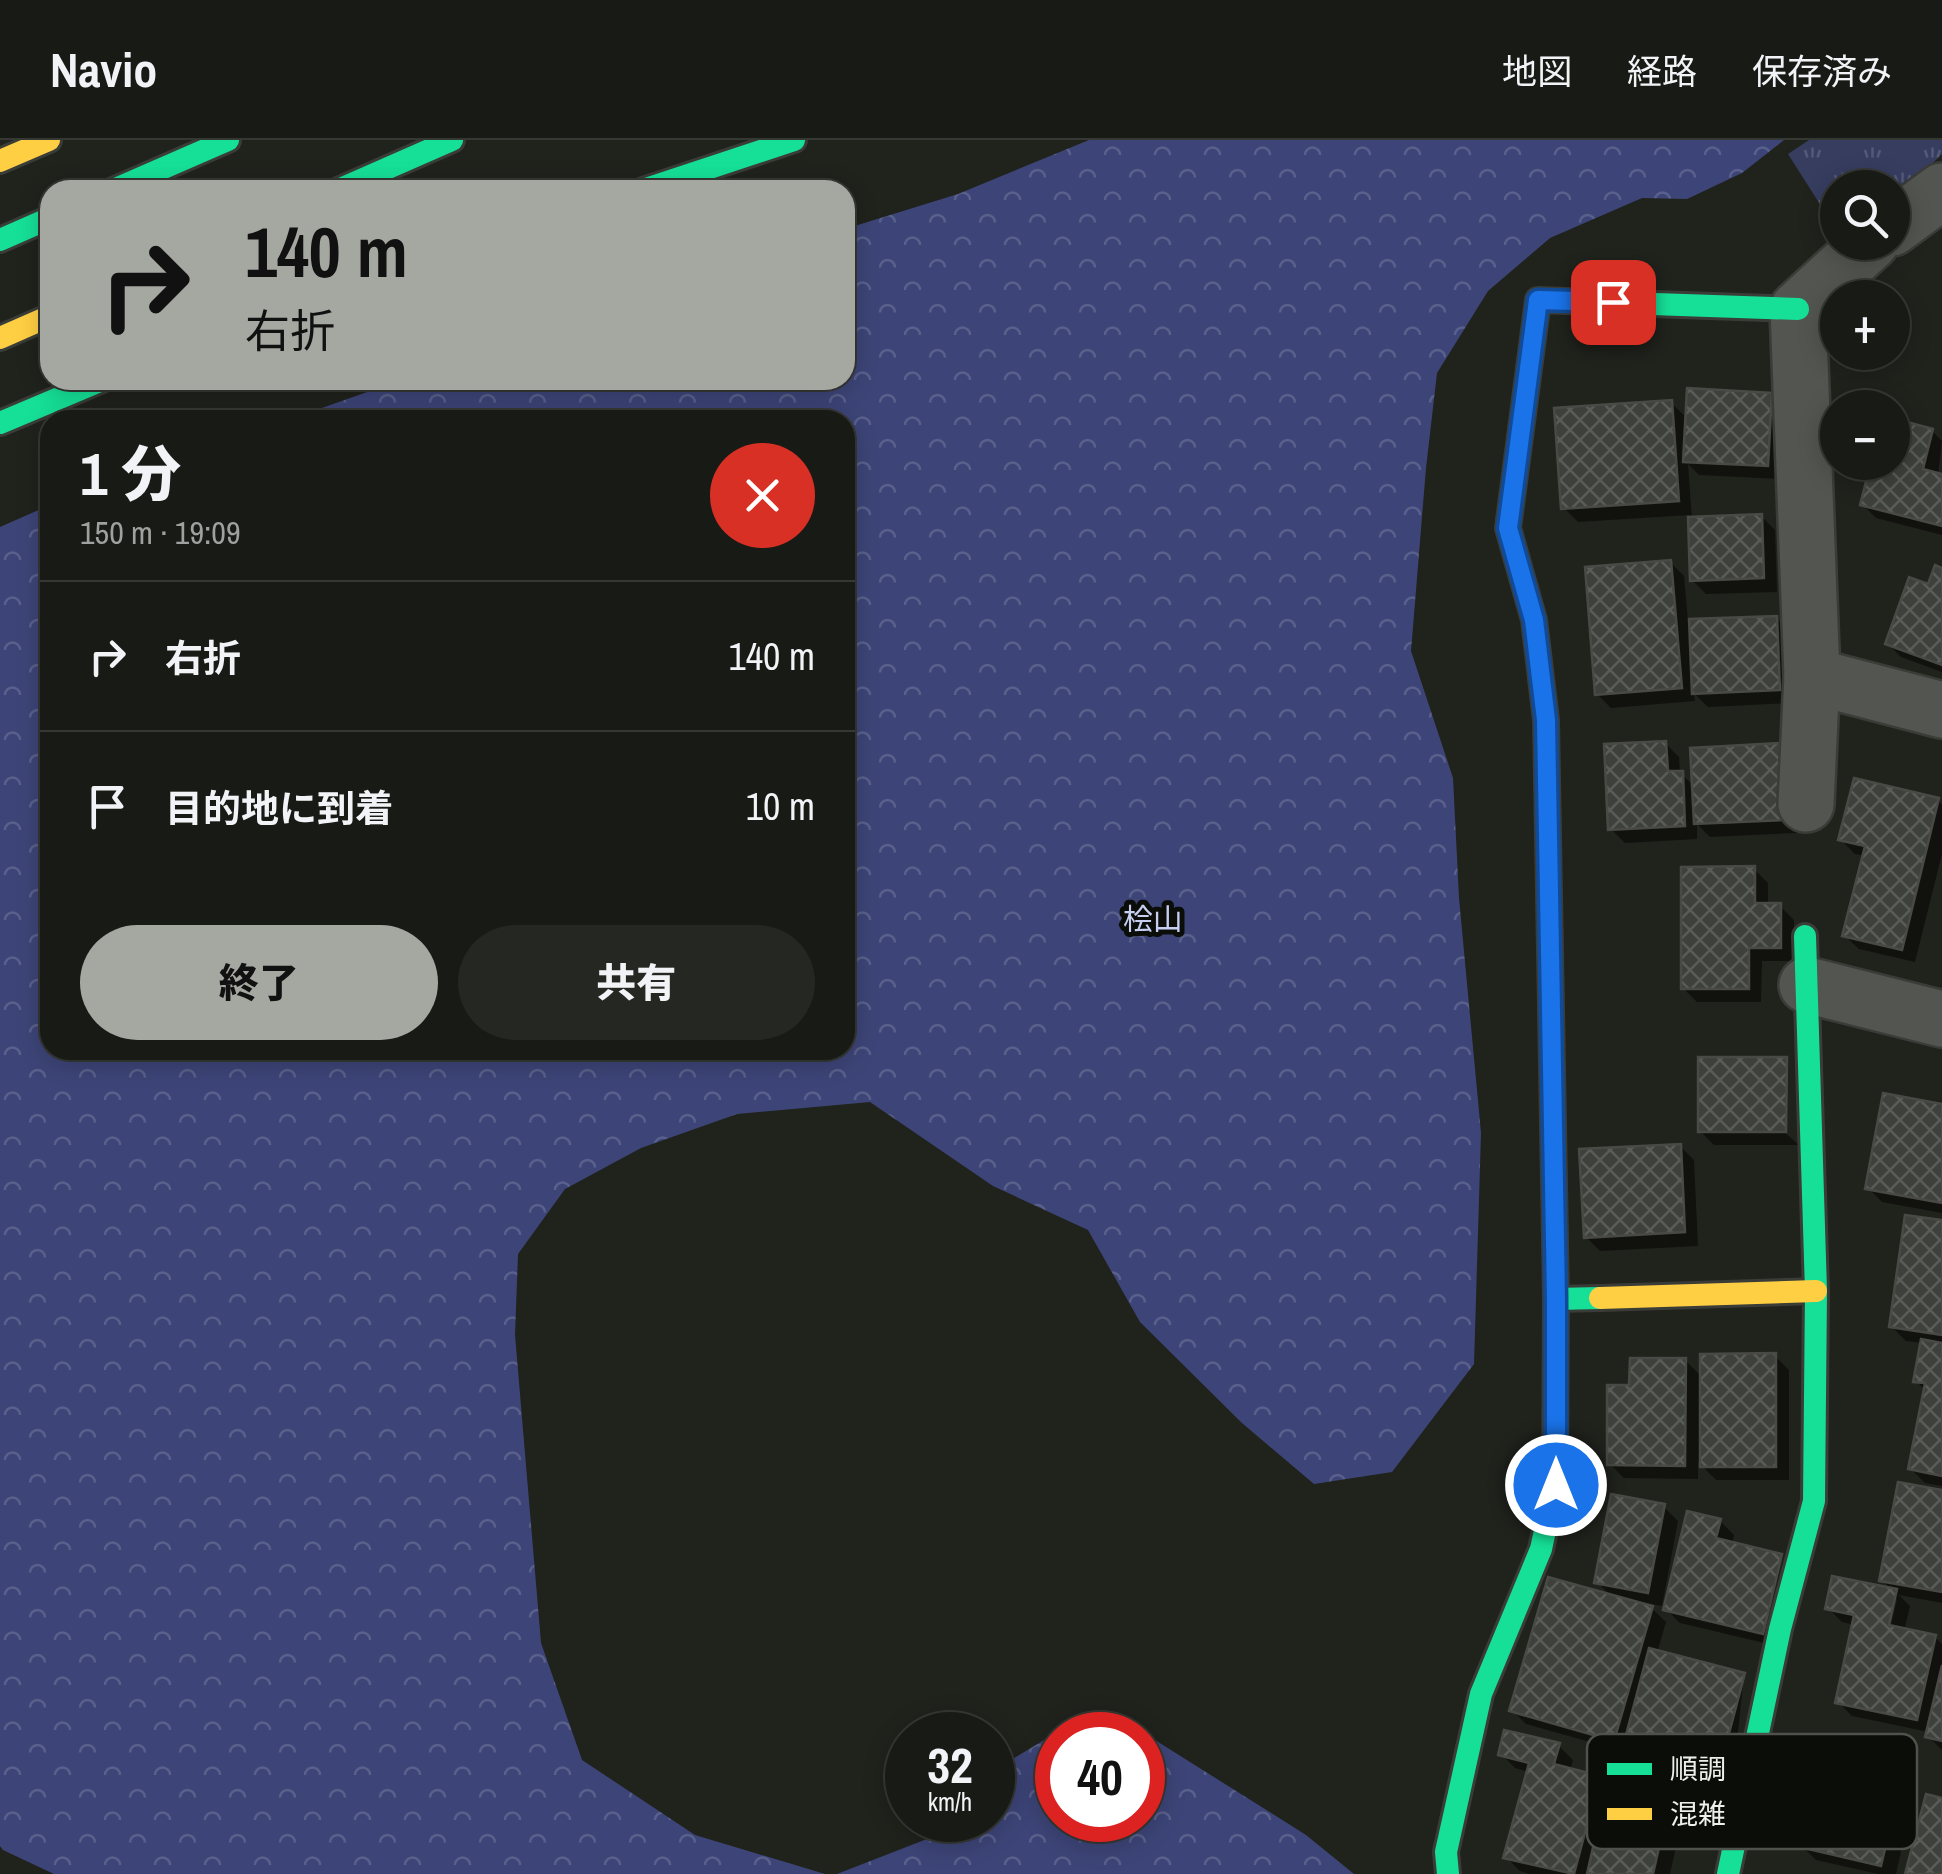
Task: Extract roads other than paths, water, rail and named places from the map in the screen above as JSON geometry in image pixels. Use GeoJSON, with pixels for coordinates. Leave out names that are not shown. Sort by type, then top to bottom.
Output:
{"type":"FeatureCollection","features":[{"type":"Feature","properties":{"kind":"main road"},"geometry":{"type":"LineString","coordinates":[[0,161],[50,140]]}},
{"type":"Feature","properties":{"kind":"main road"},"geometry":{"type":"LineString","coordinates":[[136,180],[228,140]]}},
{"type":"Feature","properties":{"kind":"main road"},"geometry":{"type":"LineString","coordinates":[[361,180],[452,140]]}},
{"type":"Feature","properties":{"kind":"main road"},"geometry":{"type":"LineString","coordinates":[[673,180],[794,140]]}},
{"type":"Feature","properties":{"kind":"main road"},"geometry":{"type":"LineString","coordinates":[[0,240],[40,222]]}},
{"type":"Feature","properties":{"kind":"main road"},"geometry":{"type":"LineString","coordinates":[[1448,1874],[1446,1852],[1482,1694],[1541,1549],[1556,1485],[1546,720],[1534,620],[1508,528],[1538,300],[1798,309]]}},
{"type":"Feature","properties":{"kind":"main road"},"geometry":{"type":"LineString","coordinates":[[0,338],[40,320]]}},
{"type":"Feature","properties":{"kind":"main road"},"geometry":{"type":"LineString","coordinates":[[0,424],[79,390]]}},
{"type":"Feature","properties":{"kind":"main road"},"geometry":{"type":"LineString","coordinates":[[1758,1734],[1814,1501],[1816,1291],[1806,960]]}},
{"type":"Feature","properties":{"kind":"main road"},"geometry":{"type":"LineString","coordinates":[[1556,1299],[1816,1291]]}},
{"type":"Feature","properties":{"kind":"main road"},"geometry":{"type":"LineString","coordinates":[[1728,1874],[1733,1849]]}},
{"type":"Feature","properties":{"kind":"street"},"geometry":{"type":"LineString","coordinates":[[1910,215],[1942,191]]}},
{"type":"Feature","properties":{"kind":"street"},"geometry":{"type":"LineString","coordinates":[[1806,804],[1812,676],[1798,309],[1849,260]]}},
{"type":"Feature","properties":{"kind":"street"},"geometry":{"type":"LineString","coordinates":[[1812,676],[1942,710]]}},
{"type":"Feature","properties":{"kind":"street"},"geometry":{"type":"LineString","coordinates":[[1806,960],[1942,1019]]}},
{"type":"Feature","properties":{"kind":"park label","name":"桧山"},"geometry":{"type":"Point","coordinates":[1153,920]}}]}
